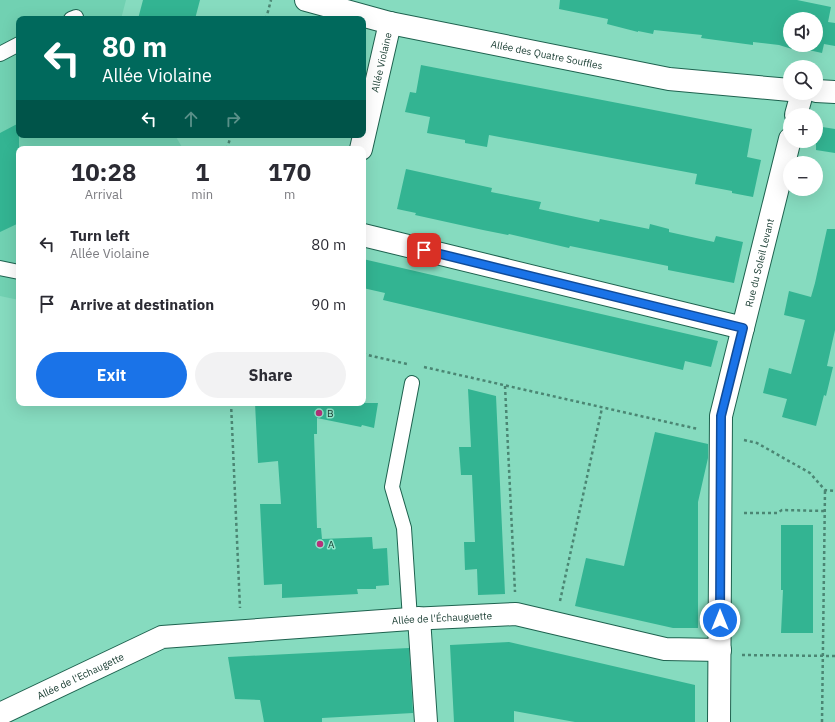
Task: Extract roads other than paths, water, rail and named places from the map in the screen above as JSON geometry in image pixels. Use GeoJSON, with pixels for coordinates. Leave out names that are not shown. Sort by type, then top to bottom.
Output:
{"type":"FeatureCollection","features":[{"type":"Feature","properties":{"kind":"street","name":"Allée des Quatre Souffles"},"geometry":{"type":"LineString","coordinates":[[306,0],[364,16]]}},
{"type":"Feature","properties":{"kind":"street","name":"Allée des Quatre Souffles"},"geometry":{"type":"LineString","coordinates":[[366,16],[390,23],[669,79],[783,89]]}},
{"type":"Feature","properties":{"kind":"street","name":"Allée Violaine"},"geometry":{"type":"LineString","coordinates":[[366,127],[390,23]]}},
{"type":"Feature","properties":{"kind":"street"},"geometry":{"type":"LineString","coordinates":[[823,91],[835,92]]}},
{"type":"Feature","properties":{"kind":"street","name":"Rue du Soleil Levant"},"geometry":{"type":"LineString","coordinates":[[719,722],[721,416],[788,148]]}},
{"type":"Feature","properties":{"kind":"street"},"geometry":{"type":"LineString","coordinates":[[366,237],[743,328]]}},
{"type":"Feature","properties":{"kind":"street","name":"Allée de l'Échauguette"},"geometry":{"type":"LineString","coordinates":[[162,637],[414,619],[516,614],[665,649],[720,652]]}},
{"type":"Feature","properties":{"kind":"street"},"geometry":{"type":"LineString","coordinates":[[414,619],[426,722]]}},
{"type":"Feature","properties":{"kind":"street","name":"Allée de l'Echaugette"},"geometry":{"type":"LineString","coordinates":[[0,714],[162,637]]}},
{"type":"Feature","properties":{"kind":"lane"},"geometry":{"type":"LineString","coordinates":[[0,54],[16,46]]}},
{"type":"Feature","properties":{"kind":"lane"},"geometry":{"type":"LineString","coordinates":[[0,268],[16,271]]}},
{"type":"Feature","properties":{"kind":"lane"},"geometry":{"type":"LineString","coordinates":[[412,383],[392,487],[404,528],[414,619]]}},
{"type":"Feature","properties":{"kind":"place","name":"B"},"geometry":{"type":"Point","coordinates":[319,413]}},
{"type":"Feature","properties":{"kind":"place","name":"A"},"geometry":{"type":"Point","coordinates":[320,544]}}]}
